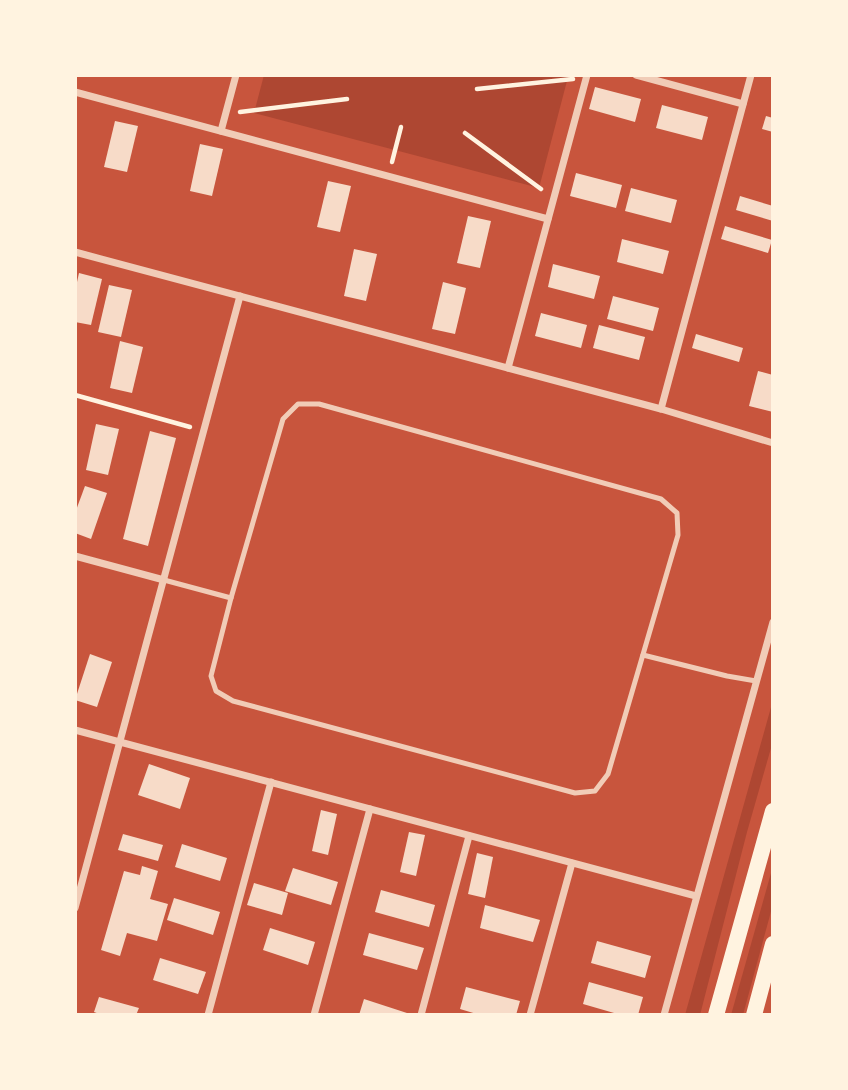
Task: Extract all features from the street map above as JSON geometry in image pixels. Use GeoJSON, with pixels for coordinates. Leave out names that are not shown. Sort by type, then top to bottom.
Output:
{"type":"FeatureCollection","features":[{"type":"Feature","properties":{"kind":"highway"},"geometry":{"type":"LineString","coordinates":[[716,1015],[773,811]]}},
{"type":"Feature","properties":{"kind":"highway"},"geometry":{"type":"LineString","coordinates":[[754,1015],[773,944]]}},
{"type":"Feature","properties":{"kind":"street"},"geometry":{"type":"LineString","coordinates":[[221,131],[236,75]]}},
{"type":"Feature","properties":{"kind":"street"},"geometry":{"type":"LineString","coordinates":[[636,75],[743,104]]}},
{"type":"Feature","properties":{"kind":"street"},"geometry":{"type":"LineString","coordinates":[[661,409],[751,75]]}},
{"type":"Feature","properties":{"kind":"street"},"geometry":{"type":"LineString","coordinates":[[508,368],[587,77]]}},
{"type":"Feature","properties":{"kind":"street"},"geometry":{"type":"LineString","coordinates":[[75,92],[548,219]]}},
{"type":"Feature","properties":{"kind":"street"},"geometry":{"type":"LineString","coordinates":[[75,252],[661,409],[773,443]]}},
{"type":"Feature","properties":{"kind":"street"},"geometry":{"type":"LineString","coordinates":[[75,908],[240,296]]}},
{"type":"Feature","properties":{"kind":"street"},"geometry":{"type":"LineString","coordinates":[[75,556],[164,580]]}},
{"type":"Feature","properties":{"kind":"street"},"geometry":{"type":"LineString","coordinates":[[664,1015],[773,622]]}},
{"type":"Feature","properties":{"kind":"street"},"geometry":{"type":"LineString","coordinates":[[75,730],[696,896]]}},
{"type":"Feature","properties":{"kind":"street"},"geometry":{"type":"LineString","coordinates":[[208,1015],[271,782]]}},
{"type":"Feature","properties":{"kind":"street"},"geometry":{"type":"LineString","coordinates":[[314,1015],[370,809]]}},
{"type":"Feature","properties":{"kind":"street"},"geometry":{"type":"LineString","coordinates":[[421,1015],[469,836]]}},
{"type":"Feature","properties":{"kind":"street"},"geometry":{"type":"LineString","coordinates":[[530,1015],[572,863]]}},
{"type":"Feature","properties":{"kind":"lane"},"geometry":{"type":"LineString","coordinates":[[298,404],[319,404],[661,499],[677,513],[678,534],[643,655],[608,774],[595,791],[575,793],[233,701],[216,691],[211,676],[283,419],[298,404]]}},
{"type":"Feature","properties":{"kind":"lane"},"geometry":{"type":"LineString","coordinates":[[164,580],[232,598]]}},
{"type":"Feature","properties":{"kind":"lane"},"geometry":{"type":"LineString","coordinates":[[643,655],[756,681]]}},
{"type":"Feature","properties":{"kind":"path"},"geometry":{"type":"LineString","coordinates":[[477,89],[587,77]]}},
{"type":"Feature","properties":{"kind":"path"},"geometry":{"type":"LineString","coordinates":[[226,114],[347,99]]}},
{"type":"Feature","properties":{"kind":"path"},"geometry":{"type":"LineString","coordinates":[[389,177],[401,127]]}},
{"type":"Feature","properties":{"kind":"path"},"geometry":{"type":"LineString","coordinates":[[465,134],[554,198]]}},
{"type":"Feature","properties":{"kind":"path"},"geometry":{"type":"LineString","coordinates":[[75,395],[204,430]]}},
{"type":"Feature","properties":{"kind":"shaded area"},"geometry":{"type":"Polygon","coordinates":[[[264,75],[568,77],[539,188],[254,113],[264,75]]]}},
{"type":"Feature","properties":{"kind":"shaded area"},"geometry":{"type":"Polygon","coordinates":[[[773,700],[773,741],[700,1015],[685,1015],[773,700]]]}},
{"type":"Feature","properties":{"kind":"shaded area"},"geometry":{"type":"Polygon","coordinates":[[[773,866],[773,904],[743,1015],[731,1015],[773,866]]]}},
{"type":"Feature","properties":{"kind":"building"},"geometry":{"type":"Polygon","coordinates":[[[595,87],[641,99],[635,122],[589,109],[595,87]]]}},
{"type":"Feature","properties":{"kind":"building"},"geometry":{"type":"Polygon","coordinates":[[[662,105],[708,117],[702,140],[656,128],[662,105]]]}},
{"type":"Feature","properties":{"kind":"building"},"geometry":{"type":"Polygon","coordinates":[[[766,116],[773,118],[773,132],[762,129],[766,116]]]}},
{"type":"Feature","properties":{"kind":"building"},"geometry":{"type":"Polygon","coordinates":[[[115,121],[138,126],[127,172],[104,167],[115,121]]]}},
{"type":"Feature","properties":{"kind":"building"},"geometry":{"type":"Polygon","coordinates":[[[200,144],[223,149],[212,196],[190,191],[200,144]]]}},
{"type":"Feature","properties":{"kind":"building"},"geometry":{"type":"Polygon","coordinates":[[[576,173],[622,185],[616,208],[570,196],[576,173]]]}},
{"type":"Feature","properties":{"kind":"building"},"geometry":{"type":"Polygon","coordinates":[[[328,181],[351,186],[340,232],[317,227],[328,181]]]}},
{"type":"Feature","properties":{"kind":"building"},"geometry":{"type":"Polygon","coordinates":[[[631,188],[677,200],[671,223],[625,211],[631,188]]]}},
{"type":"Feature","properties":{"kind":"building"},"geometry":{"type":"Polygon","coordinates":[[[740,196],[773,206],[773,221],[736,210],[740,196]]]}},
{"type":"Feature","properties":{"kind":"building"},"geometry":{"type":"Polygon","coordinates":[[[468,216],[491,221],[480,268],[457,263],[468,216]]]}},
{"type":"Feature","properties":{"kind":"building"},"geometry":{"type":"Polygon","coordinates":[[[725,226],[772,240],[768,253],[721,239],[725,226]]]}},
{"type":"Feature","properties":{"kind":"building"},"geometry":{"type":"Polygon","coordinates":[[[622,239],[669,251],[663,274],[617,262],[622,239]]]}},
{"type":"Feature","properties":{"kind":"building"},"geometry":{"type":"Polygon","coordinates":[[[354,249],[377,254],[366,301],[344,296],[354,249]]]}},
{"type":"Feature","properties":{"kind":"building"},"geometry":{"type":"Polygon","coordinates":[[[553,264],[600,276],[594,299],[548,287],[553,264]]]}},
{"type":"Feature","properties":{"kind":"building"},"geometry":{"type":"Polygon","coordinates":[[[79,273],[102,279],[91,325],[75,322],[75,291],[79,273]]]}},
{"type":"Feature","properties":{"kind":"building"},"geometry":{"type":"Polygon","coordinates":[[[443,282],[466,288],[455,334],[432,329],[443,282]]]}},
{"type":"Feature","properties":{"kind":"building"},"geometry":{"type":"Polygon","coordinates":[[[109,285],[132,290],[121,337],[98,332],[109,285]]]}},
{"type":"Feature","properties":{"kind":"building"},"geometry":{"type":"Polygon","coordinates":[[[613,296],[659,308],[653,331],[607,319],[613,296]]]}},
{"type":"Feature","properties":{"kind":"building"},"geometry":{"type":"Polygon","coordinates":[[[541,313],[587,325],[581,348],[535,336],[541,313]]]}},
{"type":"Feature","properties":{"kind":"building"},"geometry":{"type":"Polygon","coordinates":[[[599,325],[645,337],[639,360],[593,348],[599,325]]]}},
{"type":"Feature","properties":{"kind":"building"},"geometry":{"type":"Polygon","coordinates":[[[696,334],[743,348],[739,362],[692,348],[696,334]]]}},
{"type":"Feature","properties":{"kind":"building"},"geometry":{"type":"Polygon","coordinates":[[[120,341],[143,347],[132,393],[110,388],[120,341]]]}},
{"type":"Feature","properties":{"kind":"building"},"geometry":{"type":"Polygon","coordinates":[[[758,371],[773,375],[773,412],[749,406],[758,371]]]}},
{"type":"Feature","properties":{"kind":"building"},"geometry":{"type":"Polygon","coordinates":[[[96,424],[119,429],[108,475],[86,470],[96,424]]]}},
{"type":"Feature","properties":{"kind":"building"},"geometry":{"type":"Polygon","coordinates":[[[150,431],[176,438],[148,546],[123,539],[150,431]]]}},
{"type":"Feature","properties":{"kind":"building"},"geometry":{"type":"Polygon","coordinates":[[[85,486],[107,493],[91,539],[75,533],[75,513],[85,486]]]}},
{"type":"Feature","properties":{"kind":"building"},"geometry":{"type":"Polygon","coordinates":[[[90,654],[112,662],[97,707],[75,700],[90,654]]]}},
{"type":"Feature","properties":{"kind":"building"},"geometry":{"type":"Polygon","coordinates":[[[149,764],[190,778],[180,809],[138,795],[149,764]]]}},
{"type":"Feature","properties":{"kind":"building"},"geometry":{"type":"Polygon","coordinates":[[[321,810],[337,814],[328,855],[312,851],[321,810]]]}},
{"type":"Feature","properties":{"kind":"building"},"geometry":{"type":"Polygon","coordinates":[[[409,832],[425,835],[416,876],[400,872],[409,832]]]}},
{"type":"Feature","properties":{"kind":"building"},"geometry":{"type":"Polygon","coordinates":[[[123,834],[163,845],[158,861],[118,850],[123,834]]]}},
{"type":"Feature","properties":{"kind":"building"},"geometry":{"type":"Polygon","coordinates":[[[182,844],[227,858],[220,881],[175,867],[182,844]]]}},
{"type":"Feature","properties":{"kind":"building"},"geometry":{"type":"Polygon","coordinates":[[[477,853],[493,857],[485,898],[468,894],[477,853]]]}},
{"type":"Feature","properties":{"kind":"building"},"geometry":{"type":"Polygon","coordinates":[[[142,866],[158,871],[150,899],[168,904],[157,941],[127,933],[120,956],[101,950],[124,871],[140,875],[142,866]]]}},
{"type":"Feature","properties":{"kind":"building"},"geometry":{"type":"Polygon","coordinates":[[[293,868],[338,882],[331,905],[285,891],[293,868]]]}},
{"type":"Feature","properties":{"kind":"building"},"geometry":{"type":"Polygon","coordinates":[[[254,883],[288,893],[282,915],[247,905],[254,883]]]}},
{"type":"Feature","properties":{"kind":"building"},"geometry":{"type":"Polygon","coordinates":[[[381,890],[435,905],[429,927],[375,912],[381,890]]]}},
{"type":"Feature","properties":{"kind":"building"},"geometry":{"type":"Polygon","coordinates":[[[174,898],[220,912],[213,935],[167,920],[174,898]]]}},
{"type":"Feature","properties":{"kind":"building"},"geometry":{"type":"Polygon","coordinates":[[[485,905],[540,920],[533,942],[480,928],[485,905]]]}},
{"type":"Feature","properties":{"kind":"building"},"geometry":{"type":"Polygon","coordinates":[[[270,928],[315,942],[308,965],[263,950],[270,928]]]}},
{"type":"Feature","properties":{"kind":"building"},"geometry":{"type":"Polygon","coordinates":[[[369,933],[424,948],[417,970],[363,955],[369,933]]]}},
{"type":"Feature","properties":{"kind":"building"},"geometry":{"type":"Polygon","coordinates":[[[597,941],[651,956],[645,978],[591,963],[597,941]]]}},
{"type":"Feature","properties":{"kind":"building"},"geometry":{"type":"Polygon","coordinates":[[[160,958],[206,972],[198,994],[153,980],[160,958]]]}},
{"type":"Feature","properties":{"kind":"building"},"geometry":{"type":"Polygon","coordinates":[[[589,982],[643,997],[638,1015],[621,1015],[583,1004],[589,982]]]}},
{"type":"Feature","properties":{"kind":"building"},"geometry":{"type":"Polygon","coordinates":[[[466,987],[520,1001],[516,1015],[480,1015],[460,1009],[466,987]]]}},
{"type":"Feature","properties":{"kind":"building"},"geometry":{"type":"Polygon","coordinates":[[[99,997],[139,1008],[136,1015],[102,1015],[94,1012],[99,997]]]}},
{"type":"Feature","properties":{"kind":"building"},"geometry":{"type":"Polygon","coordinates":[[[364,999],[410,1014],[410,1015],[359,1015],[364,999]]]}}]}
